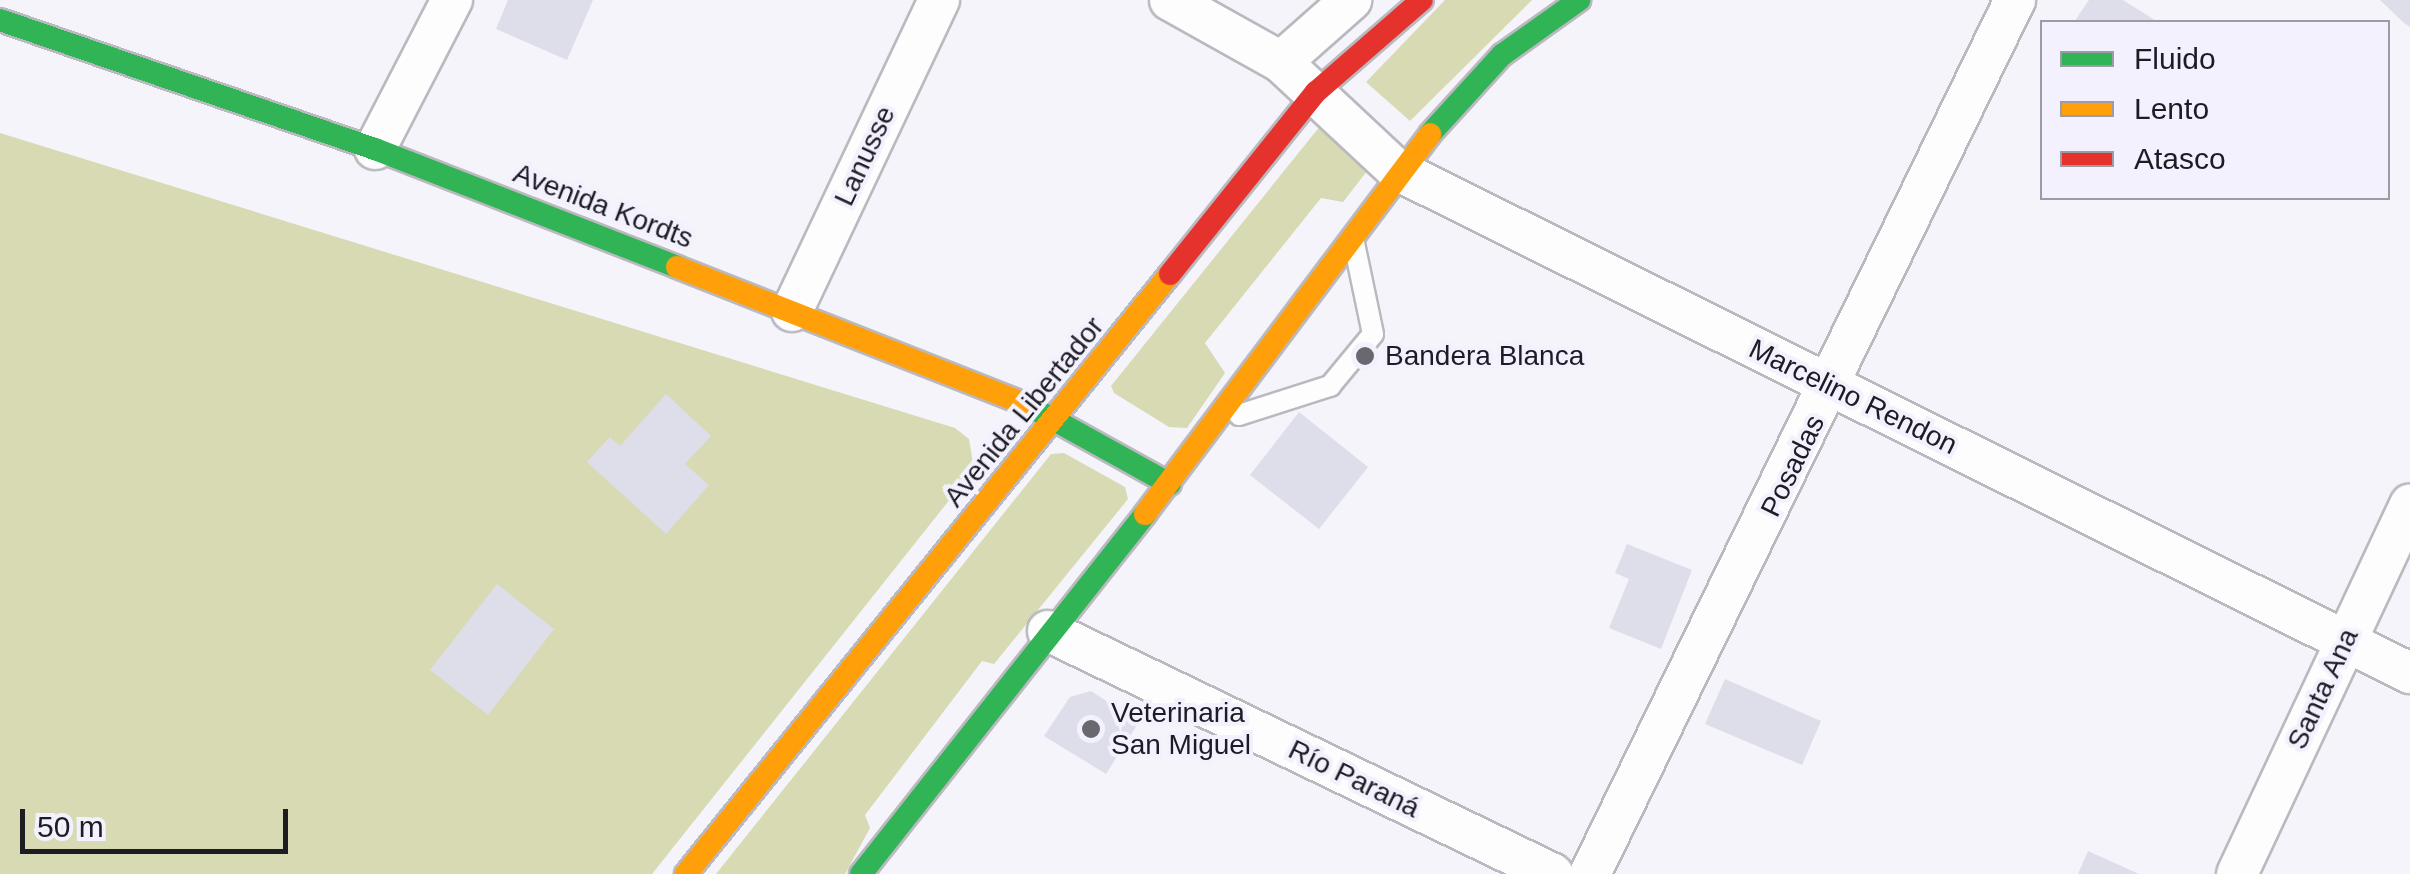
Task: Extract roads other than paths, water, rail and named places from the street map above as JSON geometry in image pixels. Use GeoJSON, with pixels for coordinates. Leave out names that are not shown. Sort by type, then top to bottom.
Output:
{"type":"FeatureCollection","features":[{"type":"Feature","properties":{"kind":"main road","name":"Avenida Libertador"},"geometry":{"type":"LineString","coordinates":[[686,874],[1058,418],[1316,92],[1422,0]]}},
{"type":"Feature","properties":{"kind":"main road"},"geometry":{"type":"LineString","coordinates":[[861,874],[1048,631],[1170,484],[1397,170],[1502,55],[1579,0]]}},
{"type":"Feature","properties":{"kind":"main road","name":"Avenida Kordts"},"geometry":{"type":"LineString","coordinates":[[0,20],[374,150],[792,311],[1058,418],[1170,484]]}},
{"type":"Feature","properties":{"kind":"street"},"geometry":{"type":"LineString","coordinates":[[374,150],[452,0]]}},
{"type":"Feature","properties":{"kind":"street","name":"Lanusse"},"geometry":{"type":"LineString","coordinates":[[792,311],[939,0]]}},
{"type":"Feature","properties":{"kind":"street","name":"Marcelino Rendon"},"geometry":{"type":"LineString","coordinates":[[1170,0],[1281,62],[1397,170],[2410,673]]}},
{"type":"Feature","properties":{"kind":"street"},"geometry":{"type":"LineString","coordinates":[[1281,62],[1350,0]]}},
{"type":"Feature","properties":{"kind":"street","name":"Posadas"},"geometry":{"type":"LineString","coordinates":[[1590,874],[1832,386],[2015,0]]}},
{"type":"Feature","properties":{"kind":"street","name":"Santa Ana"},"geometry":{"type":"LineString","coordinates":[[2237,874],[2410,504]]}},
{"type":"Feature","properties":{"kind":"street","name":"Río Paraná"},"geometry":{"type":"LineString","coordinates":[[1048,631],[1553,874]]}},
{"type":"Feature","properties":{"kind":"lane"},"geometry":{"type":"LineString","coordinates":[[1217,422],[1330,386],[1373,334],[1352,231]]}},
{"type":"Feature","properties":{"kind":"place","name":"Bandera Blanca"},"geometry":{"type":"Point","coordinates":[1365,356]}},
{"type":"Feature","properties":{"kind":"place","name":"Veterinaria San Miguel"},"geometry":{"type":"Point","coordinates":[1091,729]}}]}
